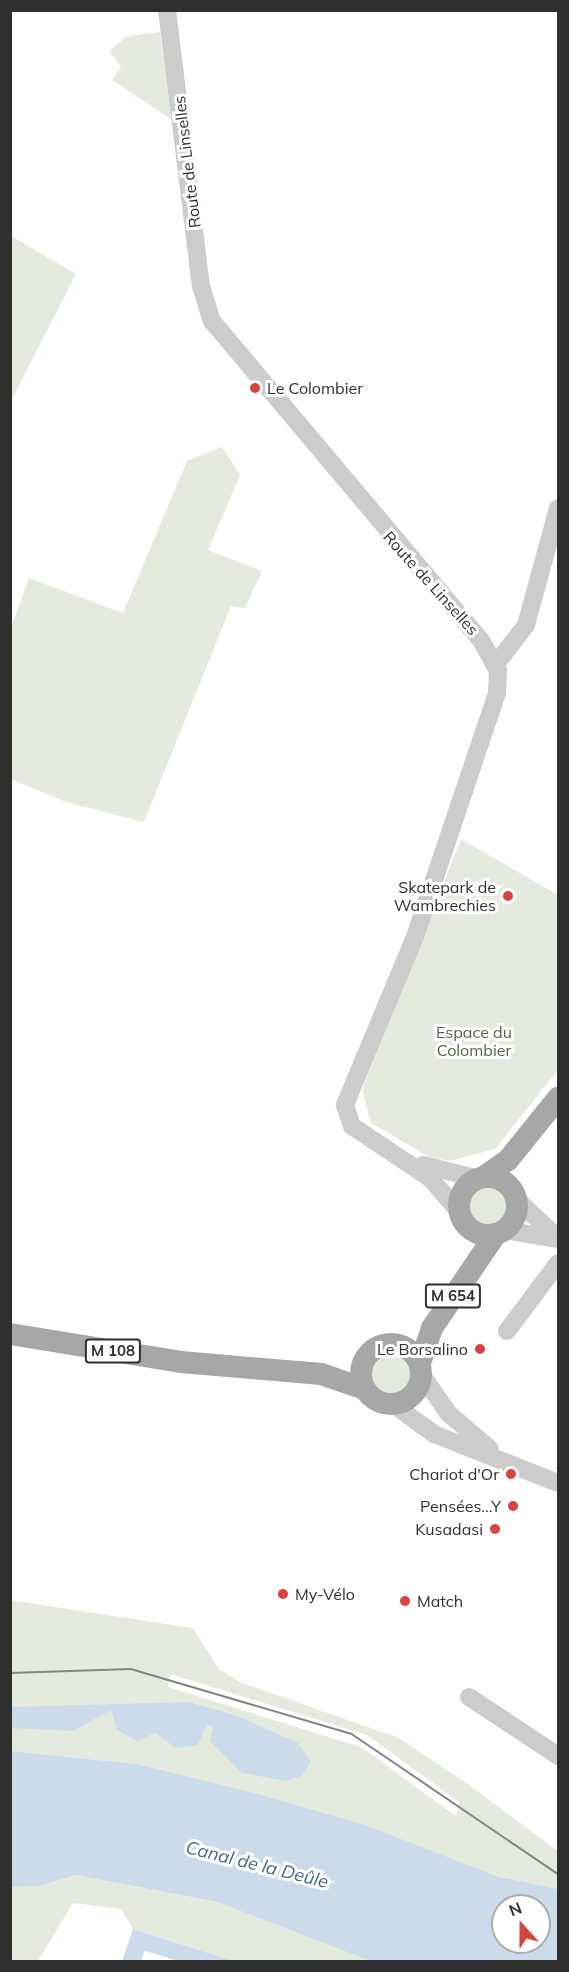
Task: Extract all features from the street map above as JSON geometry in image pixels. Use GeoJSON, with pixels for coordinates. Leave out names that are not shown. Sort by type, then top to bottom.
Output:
{"type":"FeatureCollection","features":[{"type":"Feature","properties":{"kind":"main road"},"geometry":{"type":"LineString","coordinates":[[558,1098],[508,1160],[461,1192],[462,1219],[480,1234],[500,1232],[515,1217],[515,1196],[523,1164],[558,1107]]}},
{"type":"Feature","properties":{"kind":"main road"},"geometry":{"type":"LineString","coordinates":[[481,1178],[504,1181],[515,1196]]}},
{"type":"Feature","properties":{"kind":"main road","name":"M 654"},"geometry":{"type":"LineString","coordinates":[[378,1350],[412,1331],[445,1288],[465,1250],[462,1219]]}},
{"type":"Feature","properties":{"kind":"main road","name":"M 654"},"geometry":{"type":"LineString","coordinates":[[421,1369],[432,1328],[500,1232]]}},
{"type":"Feature","properties":{"kind":"main road","name":"M 108"},"geometry":{"type":"LineString","coordinates":[[10,1334],[217,1365],[329,1376],[365,1389]]}},
{"type":"Feature","properties":{"kind":"main road"},"geometry":{"type":"LineString","coordinates":[[407,1348],[421,1369],[413,1395],[393,1404],[376,1400],[365,1389],[362,1371],[378,1350],[407,1348]]}},
{"type":"Feature","properties":{"kind":"main road","name":"M 108"},"geometry":{"type":"LineString","coordinates":[[217,1365],[339,1364],[378,1350]]}},
{"type":"Feature","properties":{"kind":"street","name":"Route de Linselles"},"geometry":{"type":"LineString","coordinates":[[166,10],[201,286],[212,321],[496,664]]}},
{"type":"Feature","properties":{"kind":"street"},"geometry":{"type":"LineString","coordinates":[[462,1219],[438,1185],[403,1158],[352,1126],[346,1097],[414,939],[497,693],[496,664],[526,625],[558,508]]}},
{"type":"Feature","properties":{"kind":"street"},"geometry":{"type":"LineString","coordinates":[[403,1158],[481,1178]]}},
{"type":"Feature","properties":{"kind":"street"},"geometry":{"type":"LineString","coordinates":[[515,1196],[558,1239]]}},
{"type":"Feature","properties":{"kind":"street"},"geometry":{"type":"LineString","coordinates":[[500,1232],[558,1239]]}},
{"type":"Feature","properties":{"kind":"street"},"geometry":{"type":"LineString","coordinates":[[507,1331],[558,1263]]}},
{"type":"Feature","properties":{"kind":"street"},"geometry":{"type":"LineString","coordinates":[[421,1369],[448,1413],[501,1457]]}},
{"type":"Feature","properties":{"kind":"street"},"geometry":{"type":"LineString","coordinates":[[393,1404],[434,1434],[501,1457],[558,1483]]}},
{"type":"Feature","properties":{"kind":"street"},"geometry":{"type":"LineString","coordinates":[[469,1697],[558,1756]]}},
{"type":"Feature","properties":{"kind":"green space"},"geometry":{"type":"Polygon","coordinates":[[[160,32],[172,120],[112,80],[121,67],[109,51],[127,36],[160,32]]]}},
{"type":"Feature","properties":{"kind":"green space"},"geometry":{"type":"Polygon","coordinates":[[[11,236],[76,274],[11,401],[11,236]]]}},
{"type":"Feature","properties":{"kind":"green space"},"geometry":{"type":"Polygon","coordinates":[[[222,447],[240,475],[208,550],[262,571],[245,608],[231,606],[144,822],[66,802],[11,779],[11,628],[29,578],[123,613],[187,461],[222,447]]]}},
{"type":"Feature","properties":{"kind":"green space","name":"Espace du Colombier"},"geometry":{"type":"Polygon","coordinates":[[[461,839],[556,894],[558,890],[558,1070],[495,1149],[450,1161],[429,1157],[371,1123],[362,1090],[461,839]]]}},
{"type":"Feature","properties":{"kind":"green space"},"geometry":{"type":"Polygon","coordinates":[[[487,1186],[495,1187],[501,1192],[506,1198],[506,1214],[501,1220],[495,1225],[487,1226],[479,1225],[473,1220],[468,1214],[467,1206],[468,1198],[473,1192],[479,1187],[487,1186]]]}},
{"type":"Feature","properties":{"kind":"green space"},"geometry":{"type":"Polygon","coordinates":[[[391,1353],[406,1359],[412,1374],[406,1389],[391,1395],[376,1389],[370,1374],[376,1359],[391,1353]]]}},
{"type":"Feature","properties":{"kind":"green space"},"geometry":{"type":"Polygon","coordinates":[[[10,1600],[193,1628],[219,1669],[240,1682],[399,1738],[465,1782],[558,1851],[558,1890],[499,1877],[363,1825],[251,1792],[137,1764],[11,1751],[10,1600]],[[170,1674],[168,1687],[361,1747],[456,1816],[459,1802],[367,1735],[170,1674]]]}},
{"type":"Feature","properties":{"kind":"green space"},"geometry":{"type":"Polygon","coordinates":[[[76,1875],[217,1902],[370,1961],[234,1961],[133,1929],[121,1909],[73,1903],[38,1961],[11,1961],[10,1887],[40,1886],[76,1875]]]}},
{"type":"Feature","properties":{"kind":"water"},"geometry":{"type":"Polygon","coordinates":[[[188,1702],[235,1715],[298,1743],[311,1762],[301,1776],[286,1781],[242,1773],[210,1741],[213,1728],[207,1724],[198,1745],[176,1748],[155,1733],[137,1741],[117,1730],[111,1710],[73,1731],[11,1728],[11,1707],[188,1702]]]}},
{"type":"Feature","properties":{"kind":"water","name":"Canal de la Deûle"},"geometry":{"type":"Polygon","coordinates":[[[11,1751],[137,1764],[251,1792],[365,1825],[499,1877],[557,1889],[558,1961],[370,1961],[217,1902],[76,1875],[40,1886],[11,1887],[11,1751]]]}},
{"type":"Feature","properties":{"kind":"water"},"geometry":{"type":"Polygon","coordinates":[[[133,1929],[234,1961],[179,1961],[145,1951],[141,1961],[122,1961],[133,1929]]]}},
{"type":"Feature","properties":{"kind":"tram line"},"geometry":{"type":"LineString","coordinates":[[10,1673],[131,1669],[352,1734],[558,1874]]}},
{"type":"Feature","properties":{"kind":"place","name":"Le Colombier"},"geometry":{"type":"Point","coordinates":[255,388]}},
{"type":"Feature","properties":{"kind":"place","name":"Skatepark de Wambrechies"},"geometry":{"type":"Point","coordinates":[508,896]}},
{"type":"Feature","properties":{"kind":"place","name":"Le Borsalino"},"geometry":{"type":"Point","coordinates":[480,1349]}},
{"type":"Feature","properties":{"kind":"place","name":"Chariot d'Or"},"geometry":{"type":"Point","coordinates":[511,1474]}},
{"type":"Feature","properties":{"kind":"place","name":"Pensées...Y"},"geometry":{"type":"Point","coordinates":[513,1506]}},
{"type":"Feature","properties":{"kind":"place","name":"Kusadasi"},"geometry":{"type":"Point","coordinates":[495,1529]}},
{"type":"Feature","properties":{"kind":"place","name":"My-Vélo"},"geometry":{"type":"Point","coordinates":[283,1594]}},
{"type":"Feature","properties":{"kind":"place","name":"Match"},"geometry":{"type":"Point","coordinates":[405,1601]}}]}
